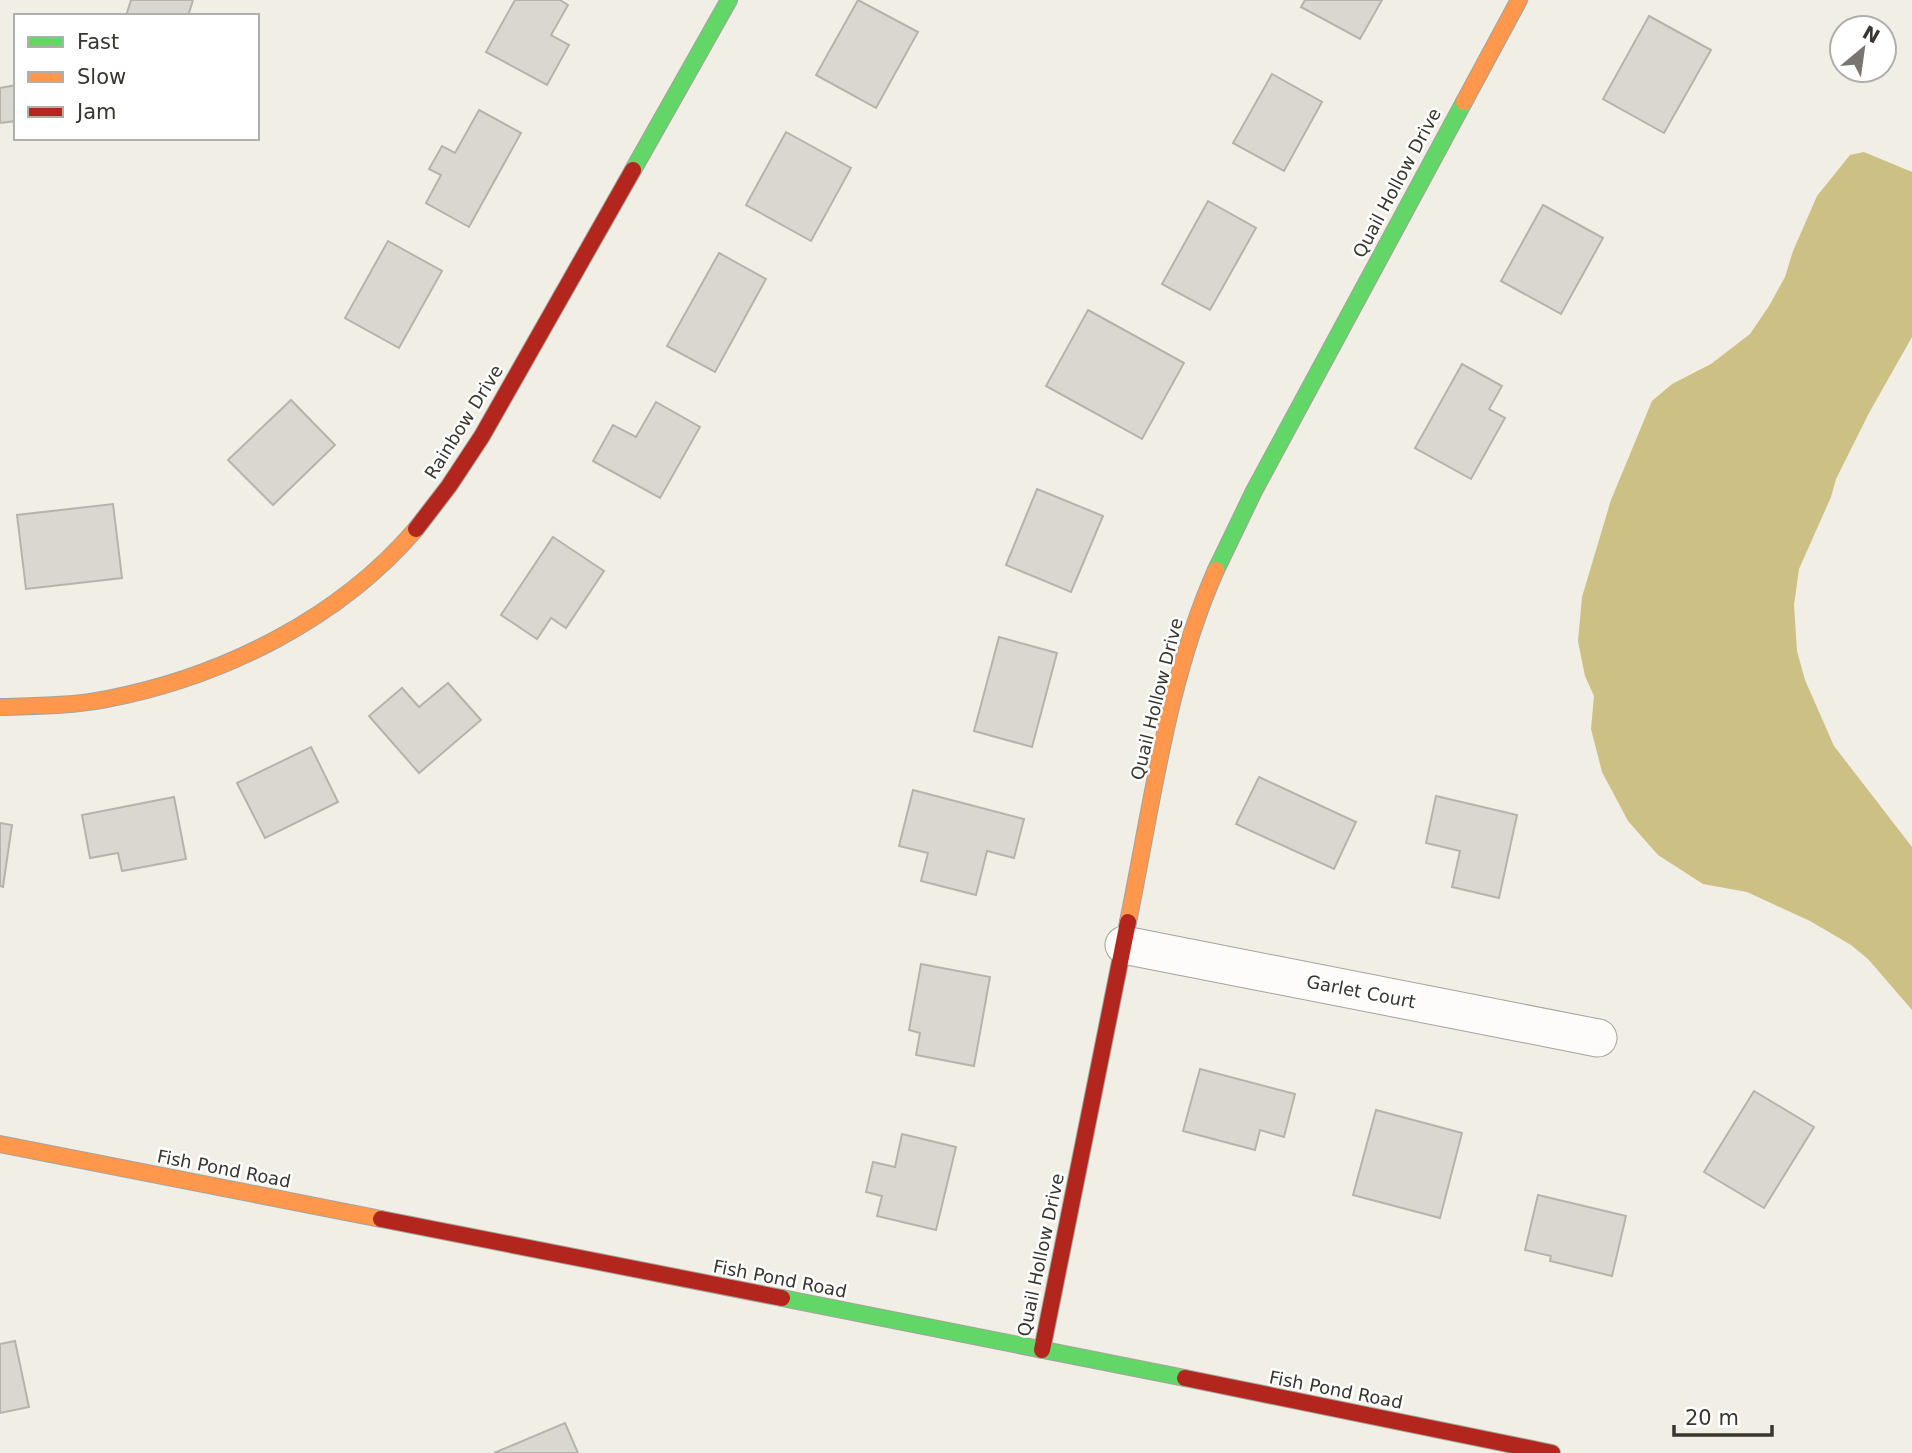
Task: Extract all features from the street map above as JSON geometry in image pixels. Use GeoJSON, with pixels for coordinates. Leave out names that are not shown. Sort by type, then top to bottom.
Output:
{"type":"FeatureCollection","features":[{"type":"Feature","properties":{"kind":"street","name":"Rainbow Drive"},"geometry":{"type":"LineString","coordinates":[[0,707],[73,704],[113,698],[208,673],[282,637],[320,612],[384,562],[437,502],[482,436],[729,0]]}},
{"type":"Feature","properties":{"kind":"street","name":"Quail Hollow Drive"},"geometry":{"type":"LineString","coordinates":[[1042,1350],[1179,674],[1198,613],[1218,565],[1286,429],[1518,0]]}},
{"type":"Feature","properties":{"kind":"street","name":"Garlet Court"},"geometry":{"type":"LineString","coordinates":[[1125,945],[1598,1038]]}},
{"type":"Feature","properties":{"kind":"street","name":"Fish Pond Road"},"geometry":{"type":"LineString","coordinates":[[0,1144],[1552,1453]]}},
{"type":"Feature","properties":{"kind":"shaded area"},"geometry":{"type":"Polygon","coordinates":[[[1864,152],[1912,172],[1912,337],[1836,479],[1831,497],[1799,569],[1794,605],[1797,651],[1805,680],[1834,746],[1912,847],[1912,1010],[1868,959],[1851,945],[1810,921],[1747,892],[1703,884],[1658,855],[1628,821],[1602,772],[1591,729],[1594,696],[1585,676],[1578,641],[1582,597],[1611,500],[1652,401],[1672,384],[1711,364],[1750,334],[1785,277],[1793,251],[1817,196],[1850,155],[1864,152]]]}},
{"type":"Feature","properties":{"kind":"building"},"geometry":{"type":"Polygon","coordinates":[[[131,0],[193,0],[189,14],[127,14],[131,0]]]}},
{"type":"Feature","properties":{"kind":"building"},"geometry":{"type":"Polygon","coordinates":[[[515,0],[560,0],[568,5],[551,35],[569,45],[547,85],[486,52],[515,0]]]}},
{"type":"Feature","properties":{"kind":"building"},"geometry":{"type":"Polygon","coordinates":[[[858,0],[918,32],[876,108],[816,75],[858,0]]]}},
{"type":"Feature","properties":{"kind":"building"},"geometry":{"type":"Polygon","coordinates":[[[1305,0],[1382,0],[1360,39],[1301,7],[1305,0]]]}},
{"type":"Feature","properties":{"kind":"building"},"geometry":{"type":"Polygon","coordinates":[[[1649,16],[1711,50],[1664,133],[1603,99],[1649,16]]]}},
{"type":"Feature","properties":{"kind":"building"},"geometry":{"type":"Polygon","coordinates":[[[1272,74],[1322,102],[1284,171],[1233,143],[1272,74]]]}},
{"type":"Feature","properties":{"kind":"building"},"geometry":{"type":"Polygon","coordinates":[[[14,85],[14,121],[0,123],[0,88],[14,85]]]}},
{"type":"Feature","properties":{"kind":"building"},"geometry":{"type":"Polygon","coordinates":[[[479,110],[521,133],[469,227],[426,203],[441,175],[429,169],[442,146],[455,153],[479,110]]]}},
{"type":"Feature","properties":{"kind":"building"},"geometry":{"type":"Polygon","coordinates":[[[786,132],[851,168],[811,241],[746,205],[786,132]]]}},
{"type":"Feature","properties":{"kind":"building"},"geometry":{"type":"Polygon","coordinates":[[[1208,201],[1256,228],[1210,310],[1162,284],[1208,201]]]}},
{"type":"Feature","properties":{"kind":"building"},"geometry":{"type":"Polygon","coordinates":[[[1543,205],[1603,238],[1561,314],[1501,281],[1543,205]]]}},
{"type":"Feature","properties":{"kind":"building"},"geometry":{"type":"Polygon","coordinates":[[[388,241],[442,271],[399,348],[345,318],[388,241]]]}},
{"type":"Feature","properties":{"kind":"building"},"geometry":{"type":"Polygon","coordinates":[[[719,253],[766,279],[715,372],[667,346],[719,253]]]}},
{"type":"Feature","properties":{"kind":"building"},"geometry":{"type":"Polygon","coordinates":[[[1088,310],[1184,363],[1142,439],[1046,386],[1088,310]]]}},
{"type":"Feature","properties":{"kind":"building"},"geometry":{"type":"Polygon","coordinates":[[[1462,364],[1502,386],[1489,409],[1505,418],[1471,479],[1415,448],[1462,364]]]}},
{"type":"Feature","properties":{"kind":"building"},"geometry":{"type":"Polygon","coordinates":[[[291,400],[335,445],[273,505],[228,460],[291,400]]]}},
{"type":"Feature","properties":{"kind":"building"},"geometry":{"type":"Polygon","coordinates":[[[656,402],[700,427],[660,498],[593,461],[613,425],[636,437],[656,402]]]}},
{"type":"Feature","properties":{"kind":"building"},"geometry":{"type":"Polygon","coordinates":[[[1037,489],[1103,516],[1071,592],[1006,565],[1037,489]]]}},
{"type":"Feature","properties":{"kind":"building"},"geometry":{"type":"Polygon","coordinates":[[[113,504],[122,578],[26,589],[17,515],[113,504]]]}},
{"type":"Feature","properties":{"kind":"building"},"geometry":{"type":"Polygon","coordinates":[[[553,537],[604,571],[566,628],[551,618],[537,639],[501,615],[553,537]]]}},
{"type":"Feature","properties":{"kind":"building"},"geometry":{"type":"Polygon","coordinates":[[[999,637],[1057,653],[1032,747],[974,731],[999,637]]]}},
{"type":"Feature","properties":{"kind":"building"},"geometry":{"type":"Polygon","coordinates":[[[448,683],[481,720],[419,773],[369,716],[402,688],[419,707],[448,683]]]}},
{"type":"Feature","properties":{"kind":"building"},"geometry":{"type":"Polygon","coordinates":[[[311,747],[338,802],[265,838],[237,783],[311,747]]]}},
{"type":"Feature","properties":{"kind":"building"},"geometry":{"type":"Polygon","coordinates":[[[1259,777],[1356,822],[1334,869],[1236,824],[1259,777]]]}},
{"type":"Feature","properties":{"kind":"building"},"geometry":{"type":"Polygon","coordinates":[[[913,790],[1024,819],[1014,858],[987,851],[976,895],[921,881],[928,853],[899,846],[913,790]]]}},
{"type":"Feature","properties":{"kind":"building"},"geometry":{"type":"Polygon","coordinates":[[[1436,796],[1517,815],[1499,898],[1452,887],[1460,851],[1426,843],[1436,796]]]}},
{"type":"Feature","properties":{"kind":"building"},"geometry":{"type":"Polygon","coordinates":[[[174,797],[186,859],[122,871],[118,853],[90,858],[82,815],[174,797]]]}},
{"type":"Feature","properties":{"kind":"building"},"geometry":{"type":"Polygon","coordinates":[[[0,823],[12,825],[3,887],[0,886],[0,823]]]}},
{"type":"Feature","properties":{"kind":"building"},"geometry":{"type":"Polygon","coordinates":[[[921,964],[990,977],[974,1066],[916,1055],[920,1033],[909,1030],[921,964]]]}},
{"type":"Feature","properties":{"kind":"building"},"geometry":{"type":"Polygon","coordinates":[[[1200,1069],[1295,1094],[1284,1137],[1260,1130],[1255,1150],[1183,1131],[1200,1069]]]}},
{"type":"Feature","properties":{"kind":"building"},"geometry":{"type":"Polygon","coordinates":[[[1754,1091],[1814,1127],[1764,1208],[1704,1172],[1754,1091]]]}},
{"type":"Feature","properties":{"kind":"building"},"geometry":{"type":"Polygon","coordinates":[[[1376,1110],[1462,1133],[1440,1218],[1353,1195],[1376,1110]]]}},
{"type":"Feature","properties":{"kind":"building"},"geometry":{"type":"Polygon","coordinates":[[[902,1134],[956,1147],[936,1230],[877,1216],[882,1196],[866,1192],[873,1162],[895,1167],[902,1134]]]}},
{"type":"Feature","properties":{"kind":"building"},"geometry":{"type":"Polygon","coordinates":[[[1538,1195],[1626,1216],[1612,1276],[1550,1261],[1551,1256],[1525,1250],[1538,1195]]]}},
{"type":"Feature","properties":{"kind":"building"},"geometry":{"type":"Polygon","coordinates":[[[15,1341],[29,1407],[0,1413],[0,1344],[15,1341]]]}},
{"type":"Feature","properties":{"kind":"building"},"geometry":{"type":"Polygon","coordinates":[[[565,1423],[578,1453],[494,1453],[565,1423]]]}},
{"type":"Feature","properties":{"kind":"traffic: fast"},"geometry":{"type":"LineString","coordinates":[[633,170],[729,0]]}},
{"type":"Feature","properties":{"kind":"traffic: fast"},"geometry":{"type":"LineString","coordinates":[[1216,570],[1254,491],[1464,102]]}},
{"type":"Feature","properties":{"kind":"traffic: fast"},"geometry":{"type":"LineString","coordinates":[[782,1298],[1185,1378]]}},
{"type":"Feature","properties":{"kind":"traffic: slow"},"geometry":{"type":"LineString","coordinates":[[1464,102],[1519,0]]}},
{"type":"Feature","properties":{"kind":"traffic: slow"},"geometry":{"type":"LineString","coordinates":[[0,707],[107,699],[193,676],[235,659],[315,617],[385,561],[416,529]]}},
{"type":"Feature","properties":{"kind":"traffic: slow"},"geometry":{"type":"LineString","coordinates":[[1128,922],[1173,699],[1199,612],[1216,570]]}},
{"type":"Feature","properties":{"kind":"traffic: slow"},"geometry":{"type":"LineString","coordinates":[[0,1144],[381,1219]]}},
{"type":"Feature","properties":{"kind":"traffic: jam"},"geometry":{"type":"LineString","coordinates":[[416,529],[482,436],[633,170]]}},
{"type":"Feature","properties":{"kind":"traffic: jam"},"geometry":{"type":"LineString","coordinates":[[1042,1350],[1128,922]]}},
{"type":"Feature","properties":{"kind":"traffic: jam"},"geometry":{"type":"LineString","coordinates":[[381,1219],[782,1298]]}},
{"type":"Feature","properties":{"kind":"traffic: jam"},"geometry":{"type":"LineString","coordinates":[[1185,1378],[1552,1453]]}}]}
